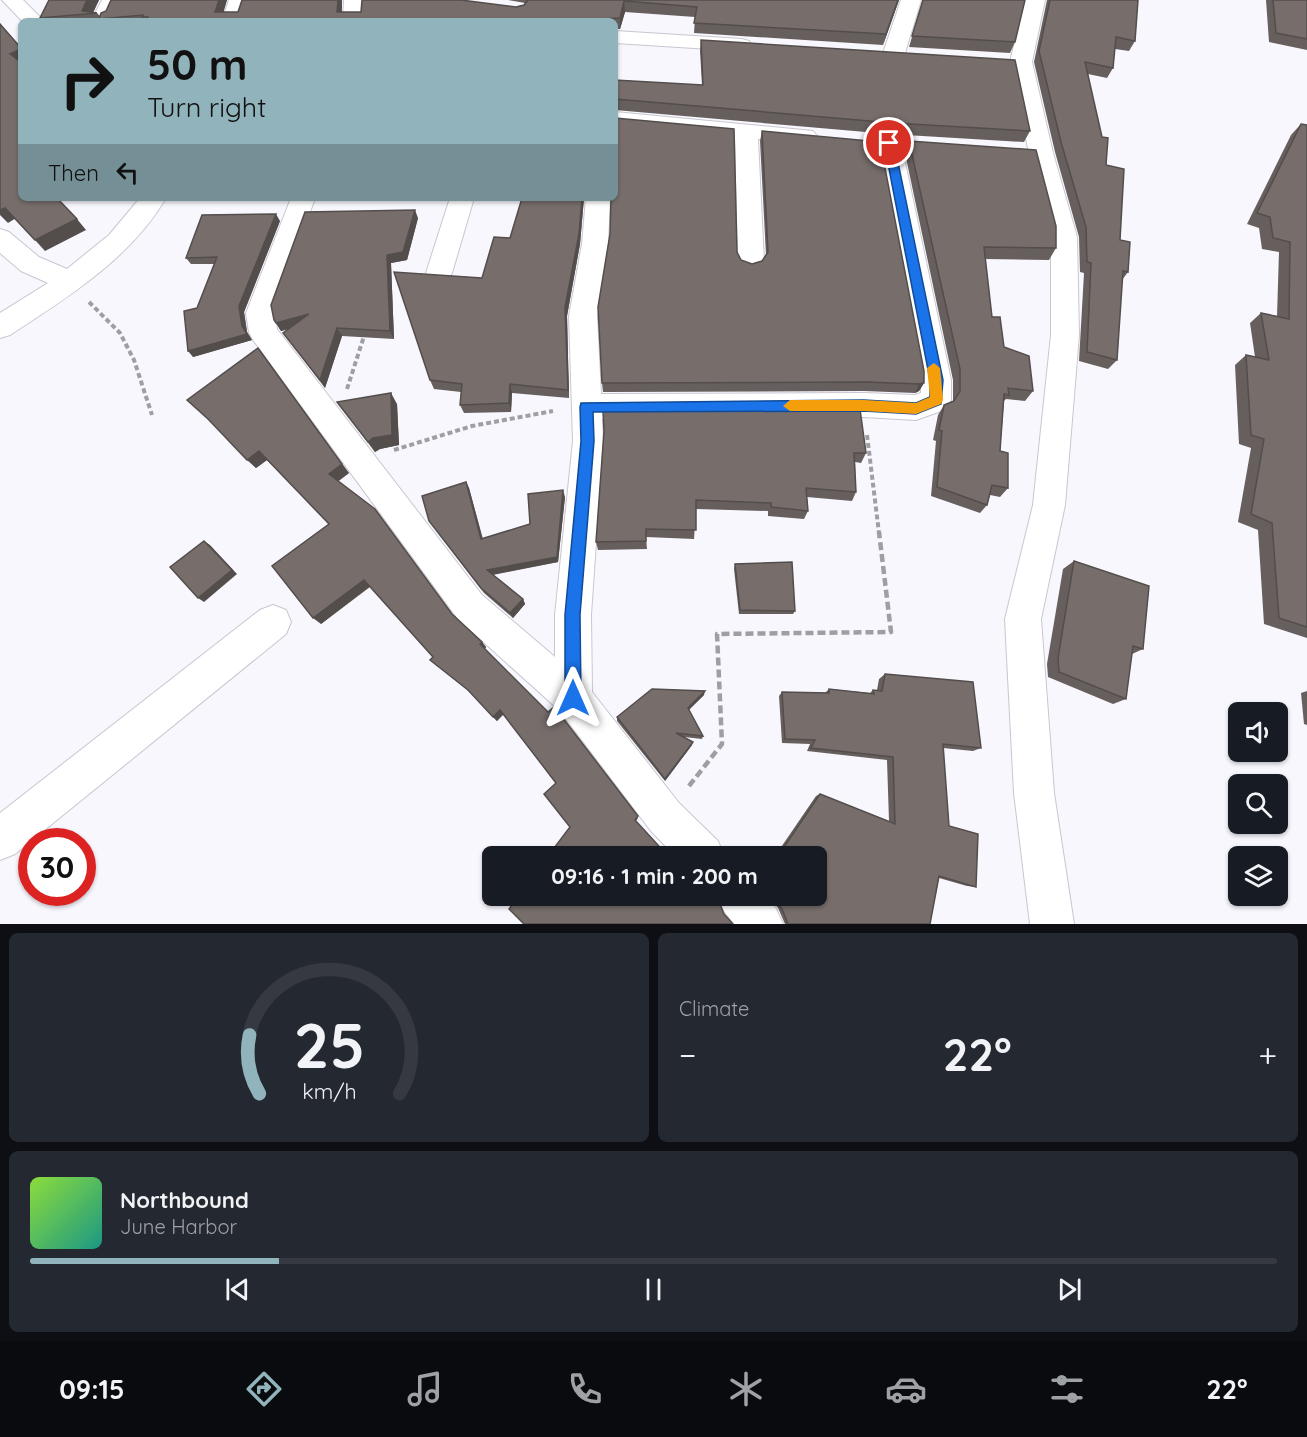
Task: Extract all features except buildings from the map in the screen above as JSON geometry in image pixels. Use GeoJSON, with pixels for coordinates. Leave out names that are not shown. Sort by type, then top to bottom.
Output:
{"type":"FeatureCollection","features":[{"type":"Feature","properties":{"kind":"street"},"geometry":{"type":"LineString","coordinates":[[12,0],[31,18]]}},
{"type":"Feature","properties":{"kind":"street"},"geometry":{"type":"LineString","coordinates":[[103,18],[112,0]]}},
{"type":"Feature","properties":{"kind":"street"},"geometry":{"type":"LineString","coordinates":[[233,18],[239,0]]}},
{"type":"Feature","properties":{"kind":"street"},"geometry":{"type":"LineString","coordinates":[[353,18],[354,0]]}},
{"type":"Feature","properties":{"kind":"street"},"geometry":{"type":"LineString","coordinates":[[894,53],[911,0]]}},
{"type":"Feature","properties":{"kind":"street"},"geometry":{"type":"LineString","coordinates":[[1035,0],[1010,61],[1029,152],[1064,237],[1065,335],[1049,505],[1023,619],[1035,793],[1052,924]]}},
{"type":"Feature","properties":{"kind":"street"},"geometry":{"type":"LineString","coordinates":[[618,37],[766,46]]}},
{"type":"Feature","properties":{"kind":"street"},"geometry":{"type":"LineString","coordinates":[[871,51],[918,54]]}},
{"type":"Feature","properties":{"kind":"street"},"geometry":{"type":"LineString","coordinates":[[618,119],[830,138]]}},
{"type":"Feature","properties":{"kind":"street"},"geometry":{"type":"LineString","coordinates":[[746,131],[750,262]]}},
{"type":"Feature","properties":{"kind":"street"},"geometry":{"type":"LineString","coordinates":[[586,407],[864,405],[916,408],[936,400],[936,380],[889,143]]}},
{"type":"Feature","properties":{"kind":"street"},"geometry":{"type":"LineString","coordinates":[[0,327],[70,282],[118,241],[151,201]]}},
{"type":"Feature","properties":{"kind":"street"},"geometry":{"type":"LineString","coordinates":[[302,201],[260,313],[263,332],[470,607],[573,698],[665,817],[693,846]]}},
{"type":"Feature","properties":{"kind":"street"},"geometry":{"type":"LineString","coordinates":[[439,273],[461,201]]}},
{"type":"Feature","properties":{"kind":"street"},"geometry":{"type":"LineString","coordinates":[[573,698],[573,615],[588,441],[583,316],[595,244],[598,201]]}},
{"type":"Feature","properties":{"kind":"street"},"geometry":{"type":"LineString","coordinates":[[0,238],[30,264],[70,282]]}},
{"type":"Feature","properties":{"kind":"street"},"geometry":{"type":"LineString","coordinates":[[0,838],[273,622]]}},
{"type":"Feature","properties":{"kind":"street"},"geometry":{"type":"LineString","coordinates":[[747,906],[761,924]]}},
{"type":"Feature","properties":{"kind":"path"},"geometry":{"type":"LineString","coordinates":[[70,282],[120,333],[134,360],[152,415]]}},
{"type":"Feature","properties":{"kind":"path"},"geometry":{"type":"LineString","coordinates":[[334,429],[367,327]]}},
{"type":"Feature","properties":{"kind":"path"},"geometry":{"type":"LineString","coordinates":[[665,817],[722,744],[717,634],[891,632],[864,405]]}},
{"type":"Feature","properties":{"kind":"path"},"geometry":{"type":"LineString","coordinates":[[359,462],[439,435],[512,416],[586,407]]}},
{"type":"Feature","properties":{"kind":"slow traffic"},"geometry":{"type":"LineString","coordinates":[[790,406],[864,405],[916,408],[936,400],[934,368]]}},
{"type":"Feature","properties":{"kind":"route"},"geometry":{"type":"LineString","coordinates":[[573,698],[573,615],[588,441],[586,407],[864,405],[916,408],[936,400],[936,380],[889,143]]}}]}
